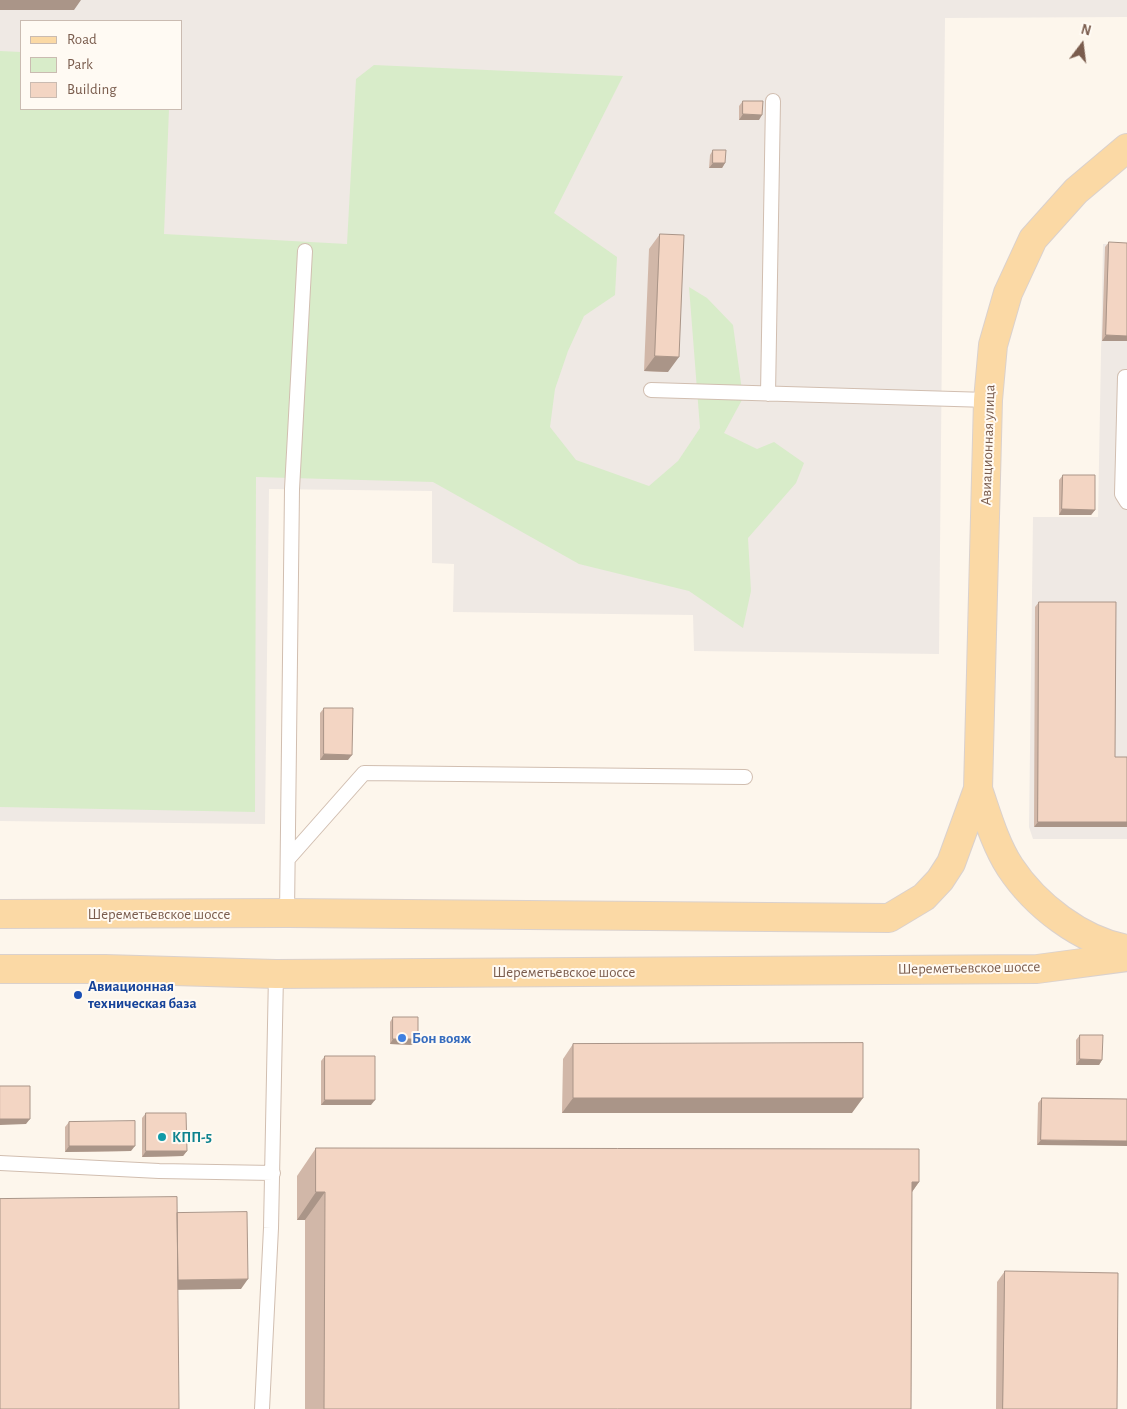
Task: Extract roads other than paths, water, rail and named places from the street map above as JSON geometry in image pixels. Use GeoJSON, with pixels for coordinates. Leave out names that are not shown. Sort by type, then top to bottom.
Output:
{"type":"FeatureCollection","features":[{"type":"Feature","properties":{"kind":"main road","name":"Авиационная улица"},"geometry":{"type":"LineString","coordinates":[[889,918],[924,897],[940,880],[951,863],[978,789],[988,400],[992,345],[1008,293],[1034,239],[1076,191],[1127,148]]}},
{"type":"Feature","properties":{"kind":"main road","name":"Авиационная улица"},"geometry":{"type":"LineString","coordinates":[[978,789],[991,829],[1010,866],[1031,894],[1058,918],[1088,936],[1127,949]]}},
{"type":"Feature","properties":{"kind":"main road","name":"Шереметьевское шоссе"},"geometry":{"type":"LineString","coordinates":[[0,914],[288,913],[889,918]]}},
{"type":"Feature","properties":{"kind":"main road","name":"Шереметьевское шоссе"},"geometry":{"type":"LineString","coordinates":[[0,969],[105,969],[276,974],[1037,969],[1127,957]]}},
{"type":"Feature","properties":{"kind":"lane"},"geometry":{"type":"LineString","coordinates":[[768,394],[773,101]]}},
{"type":"Feature","properties":{"kind":"lane"},"geometry":{"type":"LineString","coordinates":[[288,913],[292,489],[305,251]]}},
{"type":"Feature","properties":{"kind":"lane"},"geometry":{"type":"LineString","coordinates":[[1127,378],[1125,377],[1122,494],[1127,502]]}},
{"type":"Feature","properties":{"kind":"lane"},"geometry":{"type":"LineString","coordinates":[[651,390],[988,400]]}},
{"type":"Feature","properties":{"kind":"lane"},"geometry":{"type":"LineString","coordinates":[[288,859],[364,773],[745,777]]}},
{"type":"Feature","properties":{"kind":"lane"},"geometry":{"type":"LineString","coordinates":[[262,1409],[272,1173],[276,974]]}},
{"type":"Feature","properties":{"kind":"lane"},"geometry":{"type":"LineString","coordinates":[[0,1163],[159,1171],[272,1173]]}},
{"type":"Feature","properties":{"kind":"place","name":"Авиационная техническая база"},"geometry":{"type":"Point","coordinates":[78,995]}},
{"type":"Feature","properties":{"kind":"place","name":"Бон вояж"},"geometry":{"type":"Point","coordinates":[402,1038]}},
{"type":"Feature","properties":{"kind":"place","name":"КПП-5"},"geometry":{"type":"Point","coordinates":[162,1137]}}]}
